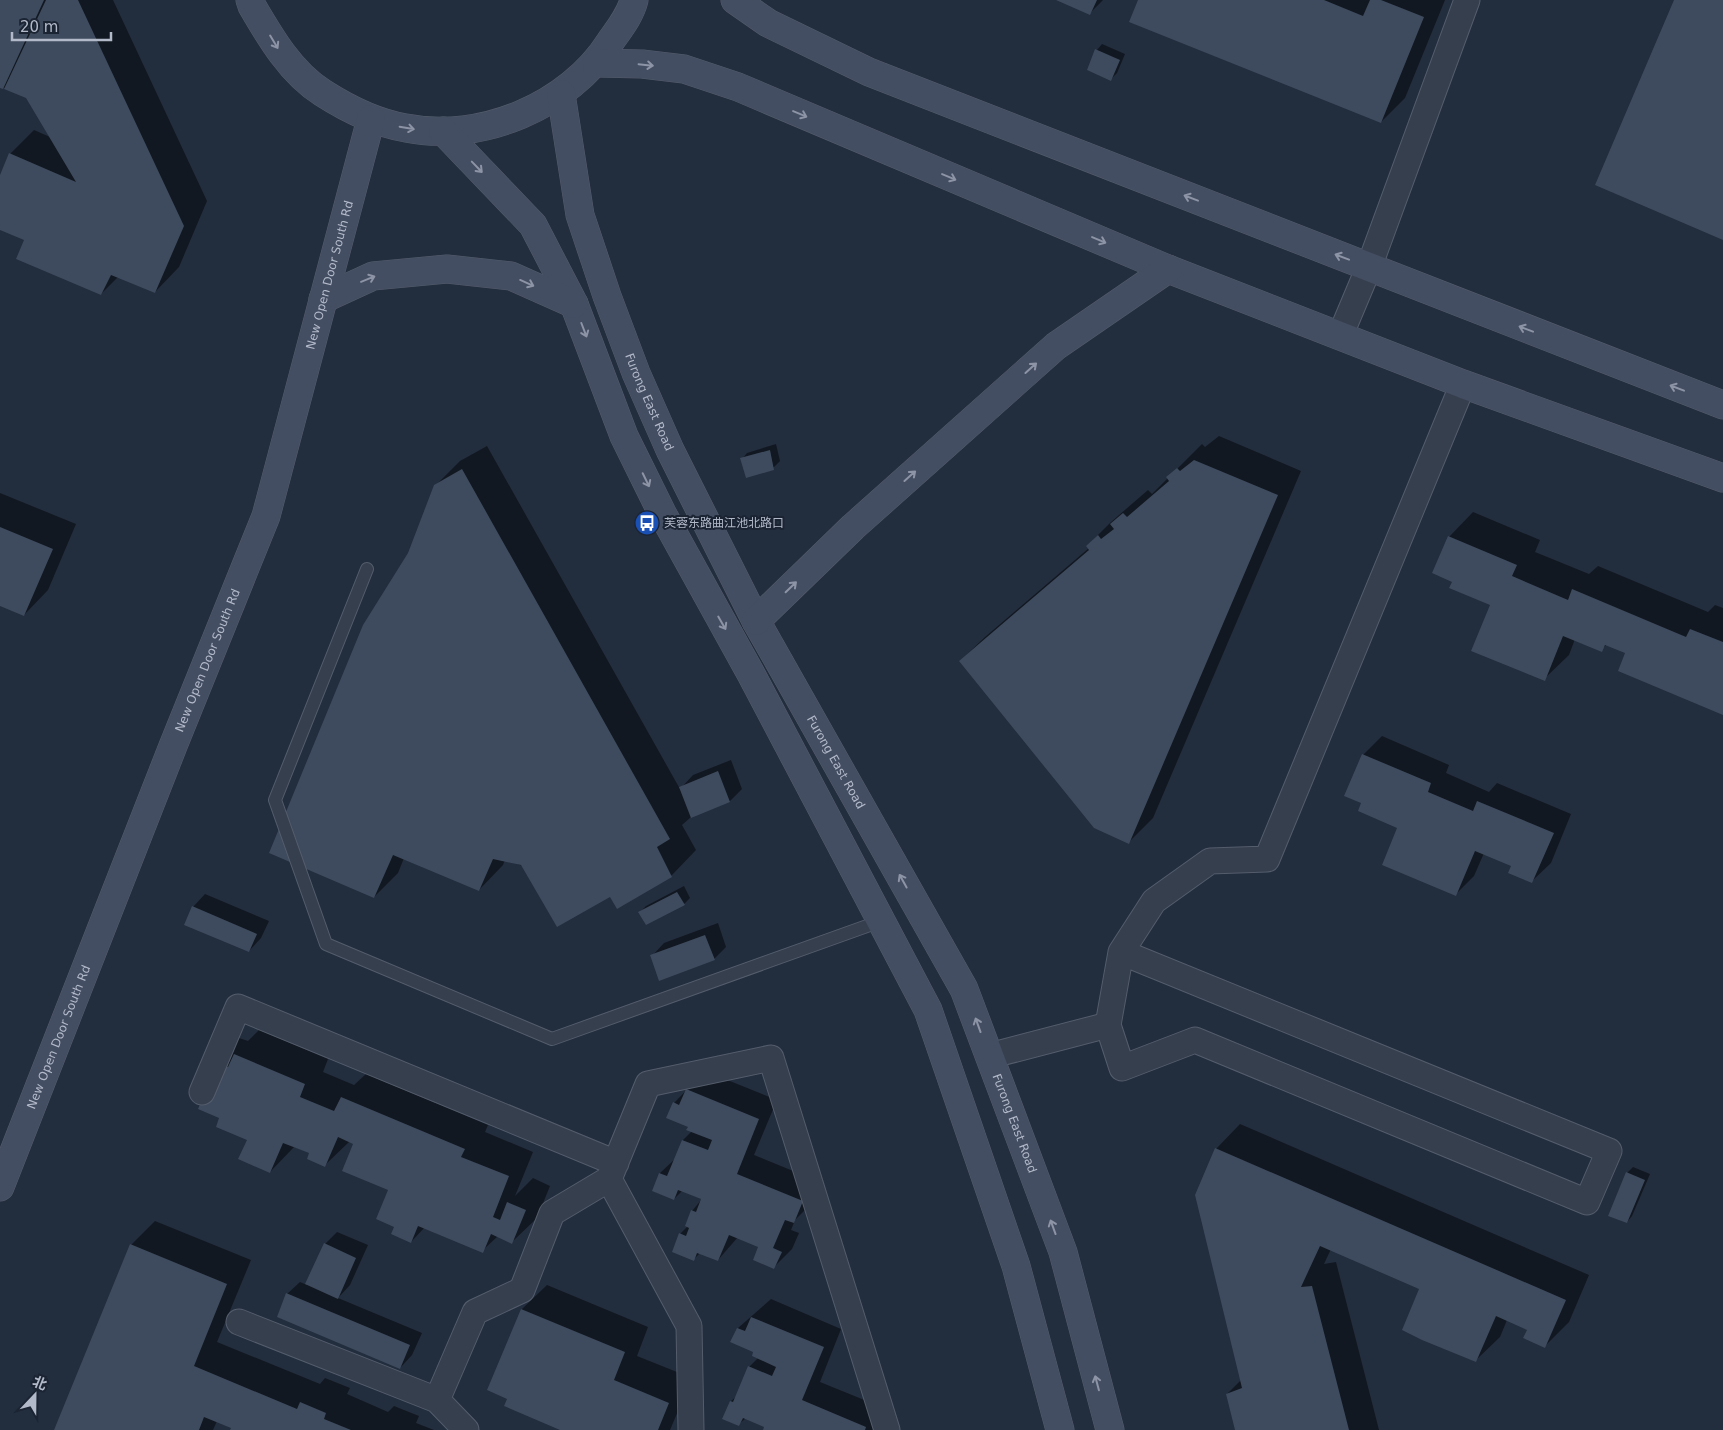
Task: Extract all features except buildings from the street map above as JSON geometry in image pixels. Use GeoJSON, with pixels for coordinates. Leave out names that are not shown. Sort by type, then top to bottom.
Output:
{"type":"FeatureCollection","features":[{"type":"Feature","properties":{"kind":"main road"},"geometry":{"type":"LineString","coordinates":[[250,0],[280,54],[321,92],[370,119],[406,128],[443,132],[505,122],[561,94],[597,63],[631,11],[634,0]]}},
{"type":"Feature","properties":{"kind":"main road"},"geometry":{"type":"LineString","coordinates":[[735,0],[768,23],[869,72],[1723,405]]}},
{"type":"Feature","properties":{"kind":"main road"},"geometry":{"type":"LineString","coordinates":[[597,63],[642,64],[684,70],[738,88],[1168,269],[1463,384],[1723,478]]}},
{"type":"Feature","properties":{"kind":"main road","name":"Furong East Road"},"geometry":{"type":"LineString","coordinates":[[561,94],[580,215],[607,296],[670,450],[756,620],[964,989],[1062,1252],[1110,1430]]}},
{"type":"Feature","properties":{"kind":"main road","name":"New Open Door South Rd"},"geometry":{"type":"LineString","coordinates":[[0,1187],[173,746],[266,516],[370,119]]}},
{"type":"Feature","properties":{"kind":"main road"},"geometry":{"type":"LineString","coordinates":[[443,132],[533,225],[574,304],[624,436],[657,504],[751,674],[928,1010],[1016,1266],[1060,1430]]}},
{"type":"Feature","properties":{"kind":"main road"},"geometry":{"type":"LineString","coordinates":[[323,299],[373,276],[447,269],[512,276],[574,304]]}},
{"type":"Feature","properties":{"kind":"main road"},"geometry":{"type":"LineString","coordinates":[[756,620],[853,527],[1056,346],[1168,269]]}},
{"type":"Feature","properties":{"kind":"street"},"geometry":{"type":"LineString","coordinates":[[1340,336],[1369,267],[1467,0]]}},
{"type":"Feature","properties":{"kind":"street"},"geometry":{"type":"LineString","coordinates":[[1120,952],[1609,1151],[1587,1202],[1195,1040],[1122,1068],[1108,1025],[1120,952],[1154,901],[1210,861],[1267,860],[1463,384]]}},
{"type":"Feature","properties":{"kind":"street"},"geometry":{"type":"LineString","coordinates":[[202,1092],[238,1008],[612,1171],[689,1326],[691,1430]]}},
{"type":"Feature","properties":{"kind":"street"},"geometry":{"type":"LineString","coordinates":[[989,1056],[1108,1025]]}},
{"type":"Feature","properties":{"kind":"street"},"geometry":{"type":"LineString","coordinates":[[438,1400],[475,1312],[522,1290],[552,1213],[612,1171],[648,1084],[771,1058],[887,1430]]}},
{"type":"Feature","properties":{"kind":"street"},"geometry":{"type":"LineString","coordinates":[[239,1322],[438,1400],[466,1430]]}},
{"type":"Feature","properties":{"kind":"lane"},"geometry":{"type":"LineString","coordinates":[[366,569],[275,800],[326,944],[552,1039],[881,921]]}},
{"type":"Feature","properties":{"kind":"place","name":"芙蓉东路曲江池北路口"},"geometry":{"type":"Point","coordinates":[647,523]}}]}
